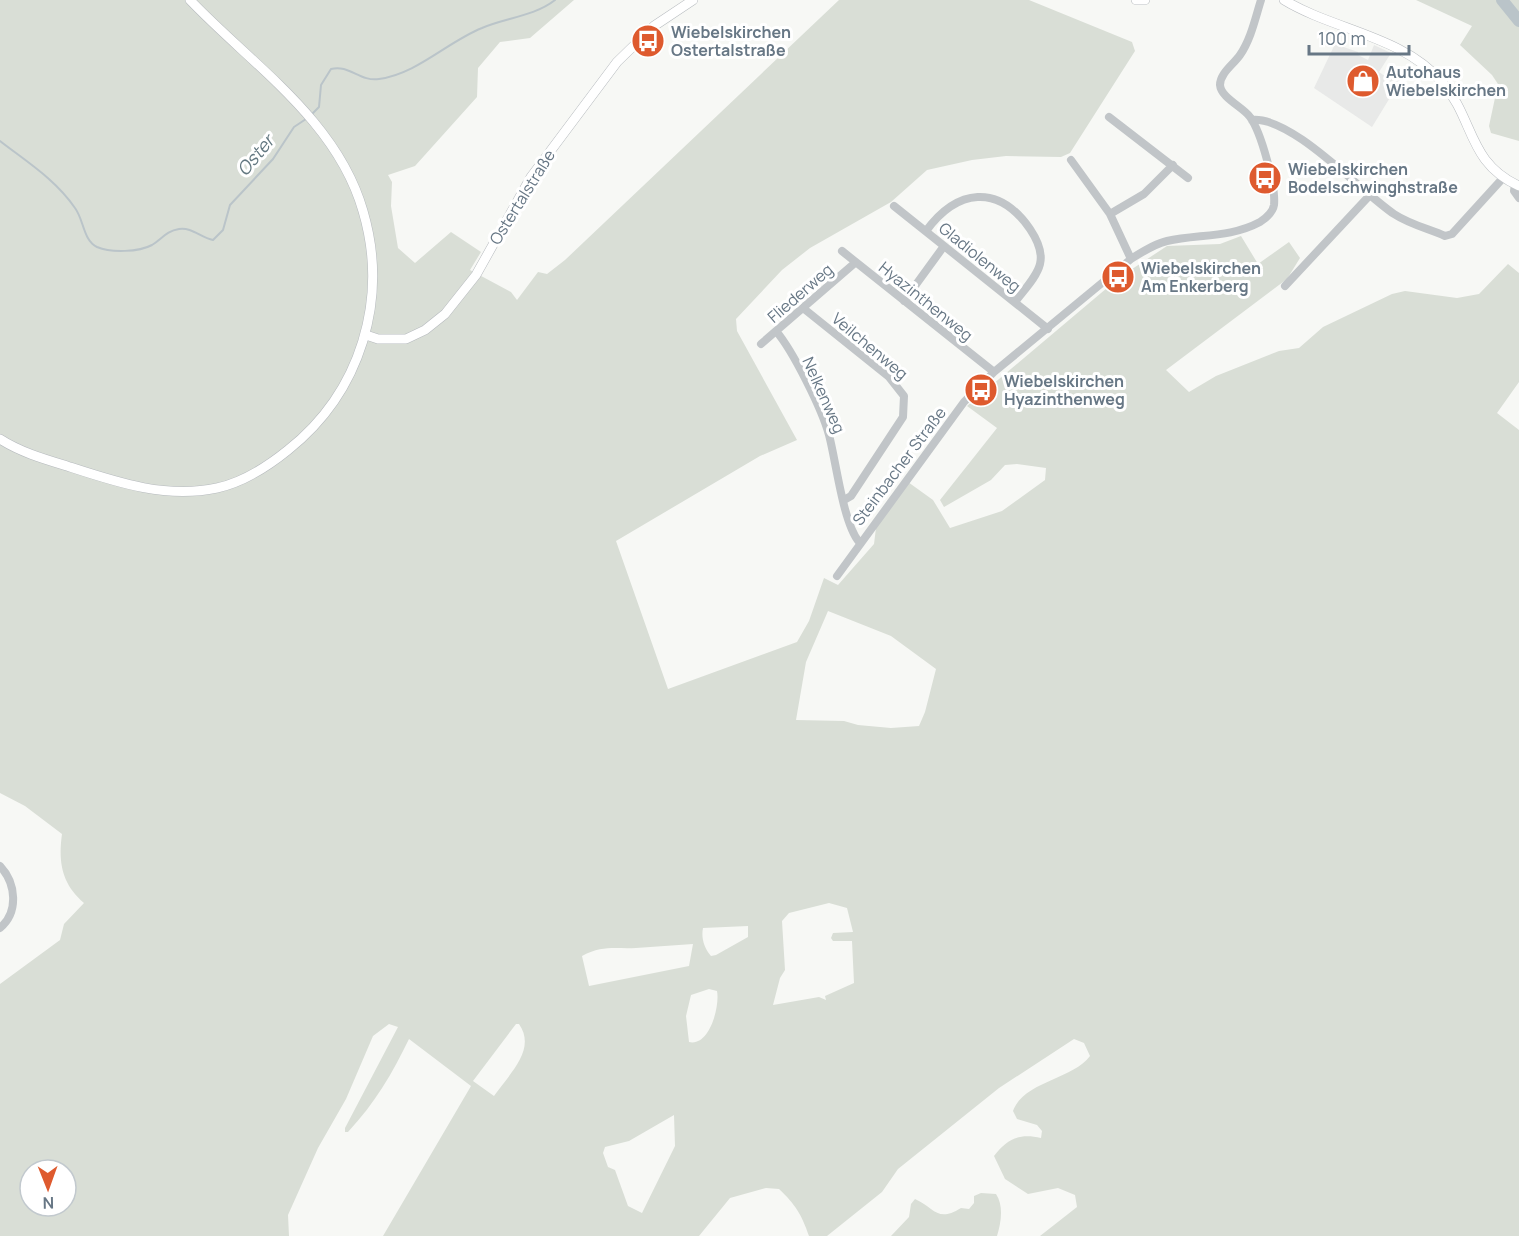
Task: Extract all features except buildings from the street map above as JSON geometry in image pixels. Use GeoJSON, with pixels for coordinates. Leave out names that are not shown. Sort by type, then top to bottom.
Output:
{"type":"FeatureCollection","features":[{"type":"Feature","properties":{"kind":"main road"},"geometry":{"type":"LineString","coordinates":[[0,439],[34,455],[133,487],[187,491],[230,484],[268,465],[310,431],[346,385],[366,335],[371,309],[373,277],[369,234],[357,192],[330,142],[295,102],[190,0]]}},
{"type":"Feature","properties":{"kind":"main road","name":"Ostertalstraße"},"geometry":{"type":"LineString","coordinates":[[366,335],[378,339],[406,339],[425,330],[445,314],[476,275],[531,177],[617,62],[654,26],[693,0]]}},
{"type":"Feature","properties":{"kind":"main road"},"geometry":{"type":"LineString","coordinates":[[1136,0],[1145,0]]}},
{"type":"Feature","properties":{"kind":"main road"},"geometry":{"type":"LineString","coordinates":[[1284,0],[1394,48],[1427,67],[1441,81],[1460,107],[1480,155],[1503,178],[1517,185]]}},
{"type":"Feature","properties":{"kind":"street","name":"Steinbacher Straße"},"geometry":{"type":"LineString","coordinates":[[837,576],[859,542],[941,430],[994,372],[1131,259],[1167,241],[1221,236],[1253,225],[1269,215],[1274,204],[1274,193],[1252,120],[1222,91],[1220,81],[1246,45],[1261,0]]}},
{"type":"Feature","properties":{"kind":"street"},"geometry":{"type":"LineString","coordinates":[[1109,117],[1188,178]]}},
{"type":"Feature","properties":{"kind":"street"},"geometry":{"type":"LineString","coordinates":[[1252,120],[1264,120],[1298,136],[1399,217],[1449,236],[1503,178]]}},
{"type":"Feature","properties":{"kind":"street"},"geometry":{"type":"LineString","coordinates":[[1071,160],[1110,214],[1131,259]]}},
{"type":"Feature","properties":{"kind":"street"},"geometry":{"type":"LineString","coordinates":[[1110,214],[1144,194],[1173,165]]}},
{"type":"Feature","properties":{"kind":"street"},"geometry":{"type":"LineString","coordinates":[[1517,185],[1514,191],[1519,198]]}},
{"type":"Feature","properties":{"kind":"street"},"geometry":{"type":"LineString","coordinates":[[1285,286],[1370,195]]}},
{"type":"Feature","properties":{"kind":"street"},"geometry":{"type":"LineString","coordinates":[[926,231],[944,209],[970,197],[990,198],[1010,207],[1033,234],[1041,258],[1039,267],[1015,302]]}},
{"type":"Feature","properties":{"kind":"street","name":"Gladiolenweg"},"geometry":{"type":"LineString","coordinates":[[894,206],[1048,329]]}},
{"type":"Feature","properties":{"kind":"street"},"geometry":{"type":"LineString","coordinates":[[904,301],[944,246]]}},
{"type":"Feature","properties":{"kind":"street","name":"Hyazinthenweg"},"geometry":{"type":"LineString","coordinates":[[842,251],[994,372]]}},
{"type":"Feature","properties":{"kind":"street","name":"Fliederweg"},"geometry":{"type":"LineString","coordinates":[[761,344],[856,262]]}},
{"type":"Feature","properties":{"kind":"street","name":"Veilchenweg"},"geometry":{"type":"LineString","coordinates":[[803,308],[890,377],[904,396],[904,411],[898,425],[851,496],[844,500]]}},
{"type":"Feature","properties":{"kind":"street","name":"Nelkenweg"},"geometry":{"type":"LineString","coordinates":[[776,331],[788,348],[828,432],[851,527],[859,542]]}},
{"type":"Feature","properties":{"kind":"street"},"geometry":{"type":"LineString","coordinates":[[0,866],[10,878],[14,899],[8,919],[0,928]]}},
{"type":"Feature","properties":{"kind":"shaded area"},"geometry":{"type":"Polygon","coordinates":[[[0,0],[574,0],[530,38],[500,42],[478,68],[477,97],[415,166],[388,175],[392,182],[391,206],[398,248],[415,263],[451,232],[481,252],[470,270],[511,292],[517,300],[538,272],[547,274],[565,260],[839,0],[1029,0],[1132,42],[1135,51],[1070,153],[1061,157],[1006,156],[972,160],[927,170],[891,202],[810,248],[782,270],[736,319],[737,331],[797,440],[760,456],[616,541],[668,689],[797,642],[809,621],[824,578],[838,585],[874,544],[876,528],[908,482],[933,500],[950,528],[1002,511],[1045,480],[1046,468],[1017,464],[1005,465],[991,480],[944,507],[940,500],[997,428],[967,406],[1120,277],[1167,246],[1220,244],[1241,236],[1258,264],[1289,242],[1300,258],[1287,279],[1166,370],[1189,392],[1216,376],[1279,351],[1299,348],[1323,327],[1392,294],[1405,291],[1457,298],[1479,294],[1508,264],[1519,273],[1519,382],[1497,413],[1519,430],[1519,1236],[1040,1236],[1077,1207],[1075,1195],[1058,1188],[1028,1194],[1005,1179],[994,1156],[1004,1145],[1014,1139],[1026,1136],[1041,1138],[1042,1131],[1037,1125],[1017,1119],[1013,1111],[1027,1093],[1072,1070],[1090,1056],[1084,1043],[1074,1039],[999,1088],[898,1169],[882,1192],[827,1236],[809,1236],[801,1216],[789,1200],[779,1189],[766,1188],[730,1198],[699,1236],[383,1236],[471,1086],[409,1039],[375,1099],[348,1132],[345,1132],[345,1128],[398,1027],[389,1024],[373,1036],[346,1099],[318,1148],[288,1215],[289,1236],[0,1236],[0,984],[60,940],[64,924],[84,903],[71,888],[63,872],[62,834],[25,806],[0,793],[0,0]],[[828,611],[806,662],[796,720],[844,721],[858,725],[891,728],[919,726],[936,669],[891,636],[828,611]],[[829,903],[789,913],[782,921],[785,970],[780,978],[773,1005],[819,997],[826,1000],[825,996],[854,983],[852,941],[833,941],[831,938],[833,933],[853,932],[847,908],[829,903]],[[748,926],[703,928],[704,943],[711,956],[748,937],[748,926]],[[693,944],[596,950],[582,956],[589,986],[689,966],[693,944]],[[709,989],[691,995],[686,1016],[689,1042],[696,1042],[703,1038],[712,1024],[718,997],[717,991],[709,989]],[[516,1024],[473,1081],[494,1096],[519,1062],[523,1052],[524,1034],[519,1024],[516,1024]],[[674,1115],[629,1141],[605,1147],[603,1153],[608,1167],[615,1170],[628,1206],[642,1213],[675,1146],[674,1115]]]}},
{"type":"Feature","properties":{"kind":"shaded area"},"geometry":{"type":"Polygon","coordinates":[[[1416,0],[1519,0],[1519,141],[1491,133],[1489,126],[1498,84],[1492,75],[1460,45],[1472,26],[1416,0]]]}},
{"type":"Feature","properties":{"kind":"shaded area"},"geometry":{"type":"Polygon","coordinates":[[[1335,44],[1358,52],[1358,55],[1368,60],[1374,45],[1391,53],[1379,72],[1389,79],[1394,74],[1402,78],[1372,127],[1314,88],[1335,44]]]}},
{"type":"Feature","properties":{"kind":"shaded area"},"geometry":{"type":"Polygon","coordinates":[[[981,1193],[996,1194],[999,1199],[1001,1215],[997,1236],[891,1236],[909,1217],[911,1204],[915,1199],[936,1212],[946,1214],[961,1208],[969,1209],[974,1203],[974,1196],[981,1193]]]}},
{"type":"Feature","properties":{"kind":"waterway","name":"Oster"},"geometry":{"type":"LineString","coordinates":[[311,115],[319,107],[321,85],[331,69],[343,69],[372,79],[393,76],[419,64],[469,34],[538,10],[555,0]]}},
{"type":"Feature","properties":{"kind":"waterway"},"geometry":{"type":"LineString","coordinates":[[1502,0],[1519,21]]}},
{"type":"Feature","properties":{"kind":"waterway","name":"Oster"},"geometry":{"type":"LineString","coordinates":[[0,141],[59,188],[78,213],[92,244],[103,249],[125,251],[152,245],[167,233],[179,229],[188,230],[213,240],[223,230],[230,205],[273,159],[294,127],[306,119]]}},
{"type":"Feature","properties":{"kind":"place","name":"Wiebelskirchen Ostertalstraße"},"geometry":{"type":"Point","coordinates":[648,41]}},
{"type":"Feature","properties":{"kind":"place","name":"Autohaus Wiebelskirchen"},"geometry":{"type":"Point","coordinates":[1363,81]}},
{"type":"Feature","properties":{"kind":"place","name":"Wiebelskirchen Bodelschwinghstraße"},"geometry":{"type":"Point","coordinates":[1265,178]}},
{"type":"Feature","properties":{"kind":"place","name":"Wiebelskirchen Am Enkerberg"},"geometry":{"type":"Point","coordinates":[1118,277]}},
{"type":"Feature","properties":{"kind":"place","name":"Wiebelskirchen Hyazinthenweg"},"geometry":{"type":"Point","coordinates":[981,390]}}]}
